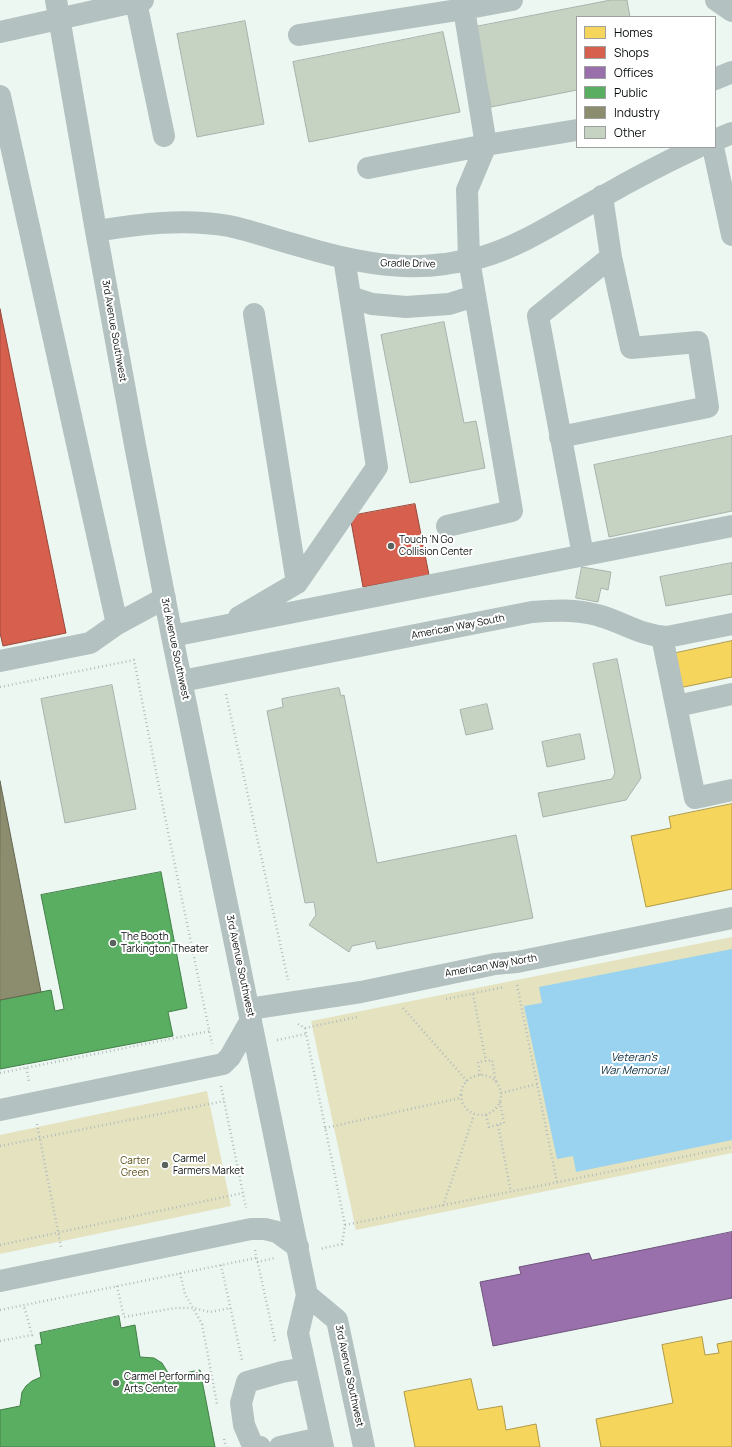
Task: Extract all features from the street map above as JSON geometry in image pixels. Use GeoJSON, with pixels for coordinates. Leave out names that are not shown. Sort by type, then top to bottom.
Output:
{"type":"FeatureCollection","features":[{"type":"Feature","properties":{"kind":"street"},"geometry":{"type":"LineString","coordinates":[[299,36],[512,0]]}},
{"type":"Feature","properties":{"kind":"street"},"geometry":{"type":"LineString","coordinates":[[716,0],[732,11]]}},
{"type":"Feature","properties":{"kind":"street"},"geometry":{"type":"LineString","coordinates":[[0,32],[58,10],[140,1],[164,136]]}},
{"type":"Feature","properties":{"kind":"street"},"geometry":{"type":"LineString","coordinates":[[447,526],[512,511],[469,260],[467,190],[486,145],[464,9]]}},
{"type":"Feature","properties":{"kind":"street","name":"3rd Avenue Southwest"},"geometry":{"type":"LineString","coordinates":[[58,10],[96,231],[172,636],[307,1295],[298,1333],[322,1442]]}},
{"type":"Feature","properties":{"kind":"street"},"geometry":{"type":"LineString","coordinates":[[716,79],[732,72]]}},
{"type":"Feature","properties":{"kind":"street"},"geometry":{"type":"LineString","coordinates":[[0,96],[117,624]]}},
{"type":"Feature","properties":{"kind":"street"},"geometry":{"type":"LineString","coordinates":[[368,168],[486,145],[576,130]]}},
{"type":"Feature","properties":{"kind":"street"},"geometry":{"type":"LineString","coordinates":[[716,140],[732,133]]}},
{"type":"Feature","properties":{"kind":"street","name":"Gradle Drive"},"geometry":{"type":"LineString","coordinates":[[96,231],[139,224],[200,222],[229,226],[300,247],[369,263],[408,266],[444,264],[483,257],[518,243],[557,223],[602,196],[696,148]]}},
{"type":"Feature","properties":{"kind":"street"},"geometry":{"type":"LineString","coordinates":[[713,148],[732,235]]}},
{"type":"Feature","properties":{"kind":"street"},"geometry":{"type":"LineString","coordinates":[[560,437],[708,406],[698,342],[632,348],[611,257],[602,196]]}},
{"type":"Feature","properties":{"kind":"street"},"geometry":{"type":"LineString","coordinates":[[583,555],[538,316],[611,257]]}},
{"type":"Feature","properties":{"kind":"street"},"geometry":{"type":"LineString","coordinates":[[224,626],[297,583],[377,466],[344,258]]}},
{"type":"Feature","properties":{"kind":"street"},"geometry":{"type":"LineString","coordinates":[[350,297],[372,304],[406,307],[449,304],[475,296]]}},
{"type":"Feature","properties":{"kind":"street"},"geometry":{"type":"LineString","coordinates":[[254,314],[297,583]]}},
{"type":"Feature","properties":{"kind":"street"},"geometry":{"type":"LineString","coordinates":[[172,636],[732,526]]}},
{"type":"Feature","properties":{"kind":"street"},"geometry":{"type":"LineString","coordinates":[[0,661],[90,643],[117,624],[165,598]]}},
{"type":"Feature","properties":{"kind":"street","name":"American Way South"},"geometry":{"type":"LineString","coordinates":[[182,681],[532,612],[552,610],[582,612],[598,615],[649,635],[662,637],[732,624]]}},
{"type":"Feature","properties":{"kind":"street"},"geometry":{"type":"LineString","coordinates":[[662,637],[695,798],[732,790]]}},
{"type":"Feature","properties":{"kind":"street"},"geometry":{"type":"LineString","coordinates":[[677,706],[732,694]]}},
{"type":"Feature","properties":{"kind":"street","name":"American Way North"},"geometry":{"type":"LineString","coordinates":[[250,1014],[289,1003],[361,992],[495,964],[517,962],[732,918]]}},
{"type":"Feature","properties":{"kind":"street"},"geometry":{"type":"LineString","coordinates":[[0,1110],[223,1064],[230,1057],[250,1014]]}},
{"type":"Feature","properties":{"kind":"street"},"geometry":{"type":"LineString","coordinates":[[0,1281],[251,1229],[265,1229],[277,1232],[298,1247]]}},
{"type":"Feature","properties":{"kind":"street","name":"3rd Avenue Southwest"},"geometry":{"type":"LineString","coordinates":[[307,1295],[337,1320],[364,1447]]}},
{"type":"Feature","properties":{"kind":"street"},"geometry":{"type":"LineString","coordinates":[[260,1447],[252,1446],[244,1425],[241,1403],[247,1382],[282,1372],[305,1368]]}},
{"type":"Feature","properties":{"kind":"street"},"geometry":{"type":"LineString","coordinates":[[280,1447],[322,1442]]}},
{"type":"Feature","properties":{"kind":"path"},"geometry":{"type":"LineString","coordinates":[[0,687],[134,660],[141,695]]}},
{"type":"Feature","properties":{"kind":"path"},"geometry":{"type":"LineString","coordinates":[[222,674],[288,977],[289,1003],[295,1023],[305,1028],[345,1225],[342,1244],[325,1247]]}},
{"type":"Feature","properties":{"kind":"path"},"geometry":{"type":"LineString","coordinates":[[517,985],[557,1182]]}},
{"type":"Feature","properties":{"kind":"path"},"geometry":{"type":"LineString","coordinates":[[473,994],[486,1061]]}},
{"type":"Feature","properties":{"kind":"path"},"geometry":{"type":"LineString","coordinates":[[403,1008],[466,1081]]}},
{"type":"Feature","properties":{"kind":"path"},"geometry":{"type":"LineString","coordinates":[[0,1073],[26,1066],[210,1031]]}},
{"type":"Feature","properties":{"kind":"path"},"geometry":{"type":"LineString","coordinates":[[280,1039],[306,1034]]}},
{"type":"Feature","properties":{"kind":"path"},"geometry":{"type":"LineString","coordinates":[[480,1075],[478,1062],[492,1060],[496,1083],[500,1093],[504,1123],[489,1127],[486,1115]]}},
{"type":"Feature","properties":{"kind":"path"},"geometry":{"type":"LineString","coordinates":[[26,1066],[70,1296]]}},
{"type":"Feature","properties":{"kind":"path"},"geometry":{"type":"LineString","coordinates":[[496,1083],[489,1077],[480,1075],[473,1077],[466,1081],[460,1098],[465,1108],[474,1115],[486,1115],[494,1110],[500,1102]]}},
{"type":"Feature","properties":{"kind":"path"},"geometry":{"type":"LineString","coordinates":[[500,1093],[537,1084]]}},
{"type":"Feature","properties":{"kind":"path"},"geometry":{"type":"LineString","coordinates":[[325,1128],[460,1098]]}},
{"type":"Feature","properties":{"kind":"path"},"geometry":{"type":"LineString","coordinates":[[0,1146],[39,1137],[224,1102]]}},
{"type":"Feature","properties":{"kind":"path"},"geometry":{"type":"LineString","coordinates":[[443,1206],[474,1115]]}},
{"type":"Feature","properties":{"kind":"path"},"geometry":{"type":"LineString","coordinates":[[498,1125],[511,1192]]}},
{"type":"Feature","properties":{"kind":"path"},"geometry":{"type":"LineString","coordinates":[[345,1225],[732,1147]]}},
{"type":"Feature","properties":{"kind":"path"},"geometry":{"type":"LineString","coordinates":[[0,1244],[243,1193]]}},
{"type":"Feature","properties":{"kind":"path"},"geometry":{"type":"LineString","coordinates":[[0,1310],[256,1258]]}},
{"type":"Feature","properties":{"kind":"path"},"geometry":{"type":"LineString","coordinates":[[257,1262],[278,1258]]}},
{"type":"Feature","properties":{"kind":"path"},"geometry":{"type":"LineString","coordinates":[[221,1265],[247,1382]]}},
{"type":"Feature","properties":{"kind":"path"},"geometry":{"type":"LineString","coordinates":[[180,1273],[185,1294],[202,1324],[218,1409]]}},
{"type":"Feature","properties":{"kind":"path"},"geometry":{"type":"LineString","coordinates":[[117,1286],[124,1317],[175,1308],[193,1308],[210,1312],[231,1308]]}},
{"type":"Feature","properties":{"kind":"path"},"geometry":{"type":"LineString","coordinates":[[0,1341],[32,1335],[24,1306]]}},
{"type":"Feature","properties":{"kind":"path"},"geometry":{"type":"LineString","coordinates":[[223,1432],[226,1447]]}},
{"type":"Feature","properties":{"kind":"green space"},"geometry":{"type":"Polygon","coordinates":[[[732,937],[732,1153],[356,1230],[311,1021],[732,937]]]}},
{"type":"Feature","properties":{"kind":"green space","name":"Carter Green"},"geometry":{"type":"Polygon","coordinates":[[[207,1091],[231,1206],[0,1254],[0,1135],[207,1091]]]}},
{"type":"Feature","properties":{"kind":"water","name":"Veteran's War Memorial"},"geometry":{"type":"Polygon","coordinates":[[[732,949],[732,1140],[576,1172],[573,1156],[557,1159],[524,1006],[542,1003],[539,987],[732,949]]]}},
{"type":"Feature","properties":{"kind":"building: Homes"},"geometry":{"type":"Polygon","coordinates":[[[732,641],[732,677],[674,689],[667,655],[732,641]]]}},
{"type":"Feature","properties":{"kind":"building: Homes"},"geometry":{"type":"Polygon","coordinates":[[[732,804],[732,889],[646,907],[631,836],[671,828],[669,817],[732,804]]]}},
{"type":"Feature","properties":{"kind":"building: Homes"},"geometry":{"type":"Polygon","coordinates":[[[702,1337],[705,1355],[719,1353],[717,1344],[732,1341],[732,1447],[601,1447],[596,1419],[673,1403],[662,1345],[702,1337]]]}},
{"type":"Feature","properties":{"kind":"building: Homes"},"geometry":{"type":"Polygon","coordinates":[[[471,1379],[478,1410],[502,1406],[506,1430],[536,1424],[540,1447],[415,1447],[404,1392],[471,1379]]]}},
{"type":"Feature","properties":{"kind":"building: Shops"},"geometry":{"type":"Polygon","coordinates":[[[0,309],[66,633],[3,646],[0,633],[0,309]]]}},
{"type":"Feature","properties":{"kind":"building: Shops"},"geometry":{"type":"Polygon","coordinates":[[[415,504],[429,575],[363,587],[350,516],[415,504]]]}},
{"type":"Feature","properties":{"kind":"building: Offices"},"geometry":{"type":"Polygon","coordinates":[[[732,1232],[732,1298],[493,1346],[480,1282],[521,1274],[519,1267],[589,1253],[592,1260],[732,1232]]]}},
{"type":"Feature","properties":{"kind":"building: Public","name":"The Booth Tarkington Theater"},"geometry":{"type":"Polygon","coordinates":[[[161,872],[187,1008],[168,1012],[173,1036],[0,1069],[0,1000],[51,990],[55,1011],[64,1009],[41,895],[161,872]]]}},
{"type":"Feature","properties":{"kind":"building: Public","name":"Carmel Performing Arts Center"},"geometry":{"type":"Polygon","coordinates":[[[119,1316],[121,1328],[135,1325],[140,1357],[154,1358],[162,1363],[170,1376],[200,1370],[215,1447],[0,1447],[0,1410],[20,1406],[22,1392],[26,1386],[32,1381],[41,1377],[35,1345],[42,1344],[40,1333],[119,1316]]]}},
{"type":"Feature","properties":{"kind":"building: Industry"},"geometry":{"type":"Polygon","coordinates":[[[0,781],[41,992],[0,1000],[0,781]]]}},
{"type":"Feature","properties":{"kind":"building: Other"},"geometry":{"type":"Polygon","coordinates":[[[611,0],[627,0],[630,16],[576,16],[576,90],[491,107],[475,27],[611,0]]]}},
{"type":"Feature","properties":{"kind":"building: Other"},"geometry":{"type":"Polygon","coordinates":[[[245,21],[264,124],[197,137],[177,34],[245,21]]]}},
{"type":"Feature","properties":{"kind":"building: Other"},"geometry":{"type":"Polygon","coordinates":[[[443,32],[460,112],[309,142],[293,62],[443,32]]]}},
{"type":"Feature","properties":{"kind":"building: Other"},"geometry":{"type":"Polygon","coordinates":[[[444,322],[464,423],[476,421],[485,468],[410,483],[381,335],[444,322]]]}},
{"type":"Feature","properties":{"kind":"building: Other"},"geometry":{"type":"Polygon","coordinates":[[[732,436],[732,511],[609,537],[594,465],[732,436]]]}},
{"type":"Feature","properties":{"kind":"building: Other"},"geometry":{"type":"Polygon","coordinates":[[[732,563],[732,594],[666,606],[660,577],[732,563]]]}},
{"type":"Feature","properties":{"kind":"building: Other"},"geometry":{"type":"Polygon","coordinates":[[[582,567],[611,572],[608,590],[601,588],[598,602],[576,598],[582,567]]]}},
{"type":"Feature","properties":{"kind":"building: Other"},"geometry":{"type":"Polygon","coordinates":[[[617,659],[641,778],[626,800],[543,817],[538,793],[612,779],[615,773],[593,664],[617,659]]]}},
{"type":"Feature","properties":{"kind":"building: Other"},"geometry":{"type":"Polygon","coordinates":[[[112,685],[136,809],[65,823],[41,699],[112,685]]]}},
{"type":"Feature","properties":{"kind":"building: Other"},"geometry":{"type":"Polygon","coordinates":[[[339,688],[341,696],[344,695],[377,863],[516,835],[533,918],[377,949],[375,941],[352,946],[349,952],[309,925],[316,915],[314,902],[305,903],[267,711],[283,707],[282,699],[339,688]]]}},
{"type":"Feature","properties":{"kind":"building: Other"},"geometry":{"type":"Polygon","coordinates":[[[487,704],[493,729],[466,735],[460,710],[487,704]]]}},
{"type":"Feature","properties":{"kind":"building: Other"},"geometry":{"type":"Polygon","coordinates":[[[580,734],[585,759],[547,767],[542,742],[580,734]]]}},
{"type":"Feature","properties":{"kind":"place","name":"Touch 'N Go Collision Center"},"geometry":{"type":"Point","coordinates":[391,546]}},
{"type":"Feature","properties":{"kind":"place","name":"The Booth Tarkington Theater"},"geometry":{"type":"Point","coordinates":[113,943]}},
{"type":"Feature","properties":{"kind":"place","name":"Carmel Farmers Market"},"geometry":{"type":"Point","coordinates":[165,1165]}},
{"type":"Feature","properties":{"kind":"place","name":"Carmel Performing Arts Center"},"geometry":{"type":"Point","coordinates":[116,1383]}}]}
